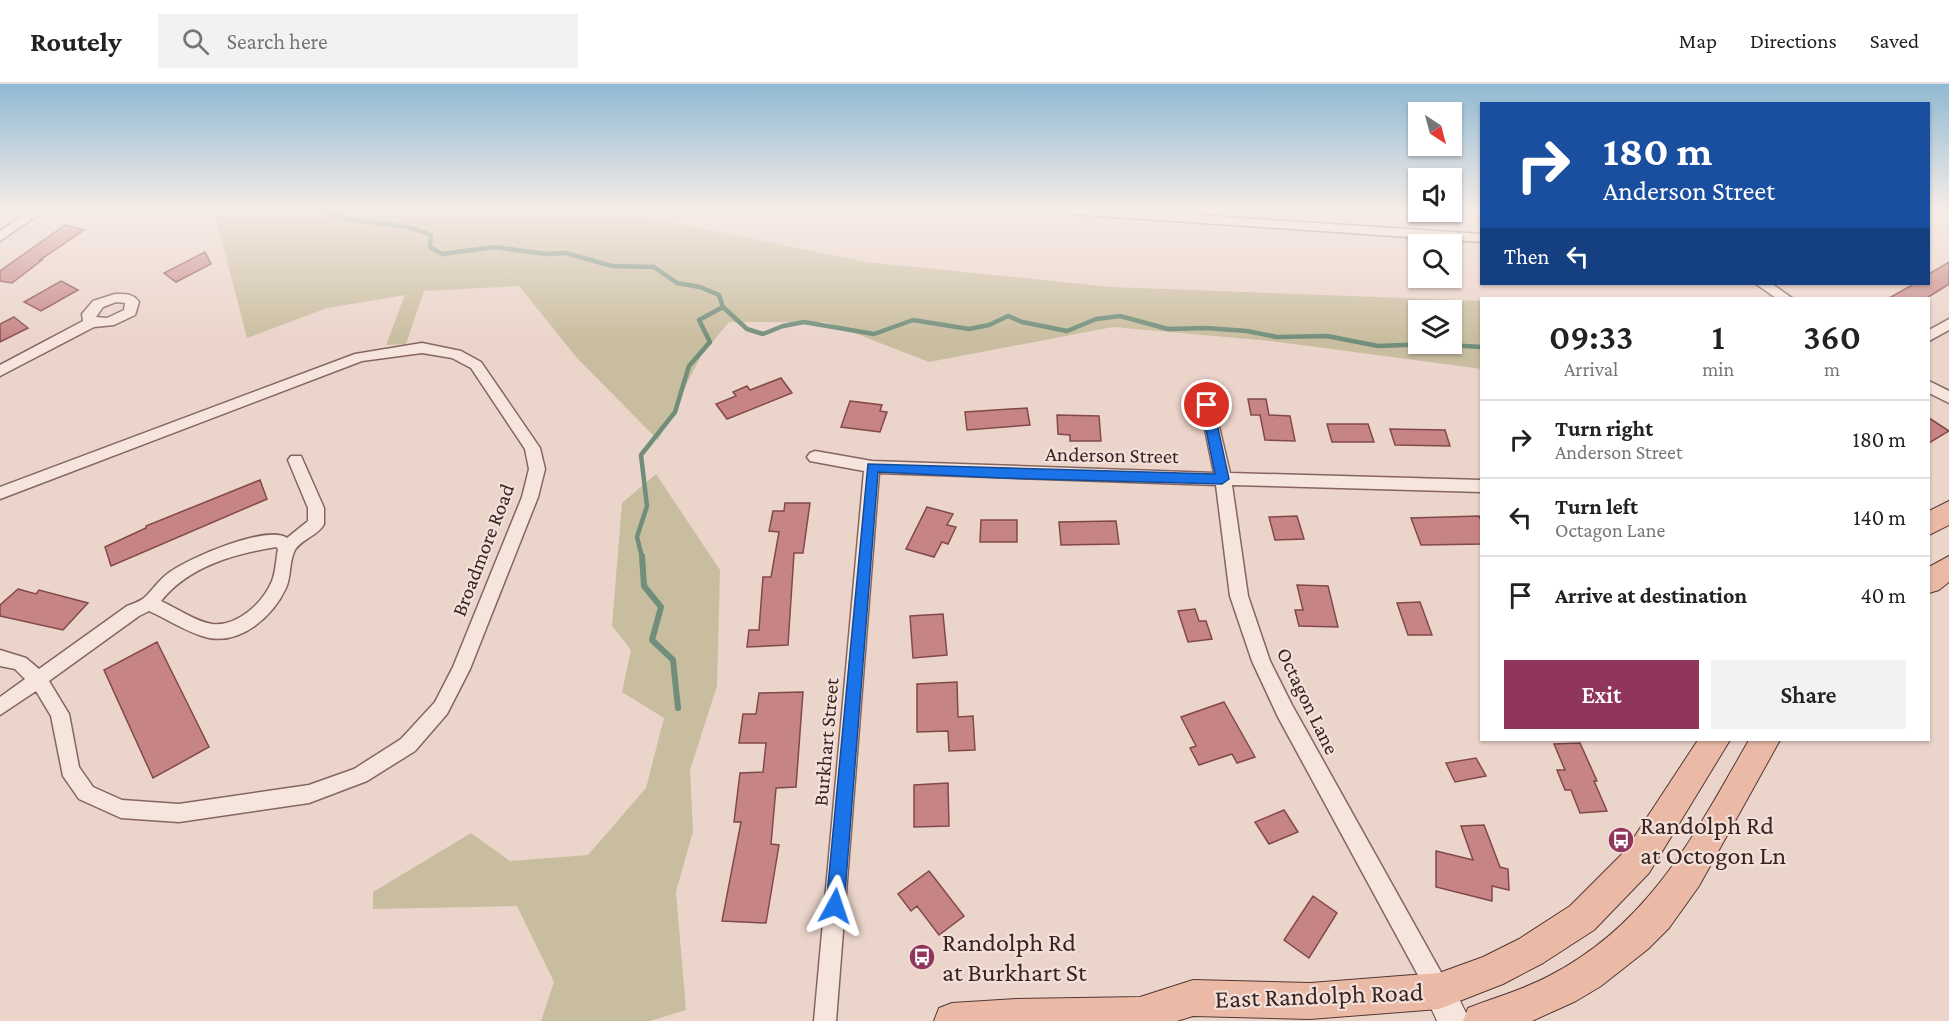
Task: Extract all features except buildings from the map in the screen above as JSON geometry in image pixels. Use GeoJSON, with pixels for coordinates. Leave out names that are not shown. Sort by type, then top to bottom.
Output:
{"type":"FeatureCollection","features":[{"type":"Feature","properties":{"kind":"main road"},"geometry":{"type":"LineString","coordinates":[[1930,524],[1949,511]]}},
{"type":"Feature","properties":{"kind":"main road"},"geometry":{"type":"LineString","coordinates":[[1930,581],[1949,567]]}},
{"type":"Feature","properties":{"kind":"main road","name":"East Randolph Road"},"geometry":{"type":"LineString","coordinates":[[952,1021],[1016,1017],[1148,1018],[1193,998],[1447,1006],[1491,972],[1531,951],[1582,918],[1637,862],[1713,741]]}},
{"type":"Feature","properties":{"kind":"main road"},"geometry":{"type":"LineString","coordinates":[[1481,1021],[1533,1010],[1608,962],[1646,927],[1667,903],[1705,846],[1764,741]]}},
{"type":"Feature","properties":{"kind":"street"},"geometry":{"type":"LineString","coordinates":[[1765,285],[1783,297]]}},
{"type":"Feature","properties":{"kind":"street"},"geometry":{"type":"LineString","coordinates":[[0,371],[92,322]]}},
{"type":"Feature","properties":{"kind":"street"},"geometry":{"type":"LineString","coordinates":[[1930,335],[1949,324]]}},
{"type":"Feature","properties":{"kind":"street","name":"Broadmore Road"},"geometry":{"type":"LineString","coordinates":[[0,493],[360,357],[422,348],[456,354],[476,365],[532,448],[537,469],[530,497],[460,669],[441,708],[408,745],[360,775],[309,794],[179,813],[121,809],[86,793],[70,770],[60,714],[38,679],[20,663],[0,658]]}},
{"type":"Feature","properties":{"kind":"street"},"geometry":{"type":"LineString","coordinates":[[1930,387],[1949,398]]}},
{"type":"Feature","properties":{"kind":"street","name":"Octagon Lane"},"geometry":{"type":"LineString","coordinates":[[1207,405],[1222,479],[1239,596],[1261,661],[1285,711],[1447,1006]]}},
{"type":"Feature","properties":{"kind":"street","name":"Anderson Street"},"geometry":{"type":"LineString","coordinates":[[815,458],[872,467],[1001,474],[1480,486]]}},
{"type":"Feature","properties":{"kind":"street"},"geometry":{"type":"LineString","coordinates":[[149,604],[212,631],[228,630],[248,623],[263,608],[280,580],[287,547],[316,524],[316,508],[296,460]]}},
{"type":"Feature","properties":{"kind":"street","name":"Burkhart Street"},"geometry":{"type":"LineString","coordinates":[[825,1021],[872,467]]}},
{"type":"Feature","properties":{"kind":"street"},"geometry":{"type":"LineString","coordinates":[[0,707],[133,611],[149,604],[159,588],[179,573],[224,552],[249,544],[279,540],[287,547]]}},
{"type":"Feature","properties":{"kind":"shaded area"},"geometry":{"type":"Polygon","coordinates":[[[225,254],[825,254],[866,262],[1111,287],[1456,300],[1408,300],[1408,354],[1462,354],[1462,300],[1480,301],[1480,369],[1271,341],[1113,327],[929,362],[826,322],[729,322],[701,356],[658,440],[577,358],[519,286],[424,291],[406,344],[386,345],[405,295],[327,308],[247,338],[225,254]]]}},
{"type":"Feature","properties":{"kind":"shaded area"},"geometry":{"type":"Polygon","coordinates":[[[656,474],[720,570],[717,686],[690,770],[693,831],[676,892],[686,1010],[650,1021],[541,1021],[554,982],[517,906],[373,909],[373,892],[471,833],[510,861],[588,855],[646,788],[664,718],[622,692],[631,650],[612,626],[622,503],[656,474]]]}},
{"type":"Feature","properties":{"kind":"waterway"},"geometry":{"type":"LineString","coordinates":[[544,254],[551,254]]}},
{"type":"Feature","properties":{"kind":"waterway"},"geometry":{"type":"LineString","coordinates":[[569,254],[612,266],[654,267],[677,283],[700,287],[719,295],[723,307]]}},
{"type":"Feature","properties":{"kind":"waterway"},"geometry":{"type":"LineString","coordinates":[[642,557],[637,537],[647,506],[641,455],[675,412],[689,366],[710,342],[699,320],[723,307]]}},
{"type":"Feature","properties":{"kind":"waterway"},"geometry":{"type":"LineString","coordinates":[[723,307],[747,329],[763,334],[783,326],[804,322],[874,334],[913,320],[969,329],[989,325],[1008,316],[1022,322],[1067,331],[1096,319],[1120,316],[1168,329],[1206,328],[1247,331],[1277,337],[1327,336],[1378,346],[1430,344],[1480,347]]}},
{"type":"Feature","properties":{"kind":"waterway"},"geometry":{"type":"LineString","coordinates":[[642,556],[644,586],[661,607],[652,640],[673,660],[678,708]]}},
{"type":"Feature","properties":{"kind":"place","name":"Randolph Rd at Octogon Ln"},"geometry":{"type":"Point","coordinates":[1621,840]}},
{"type":"Feature","properties":{"kind":"place","name":"Randolph Rd at Burkhart St"},"geometry":{"type":"Point","coordinates":[922,957]}},
{"type":"Feature","properties":{"kind":"route"},"geometry":{"type":"LineString","coordinates":[[835,906],[872,467],[1001,474],[1222,479],[1207,405]]}}]}
